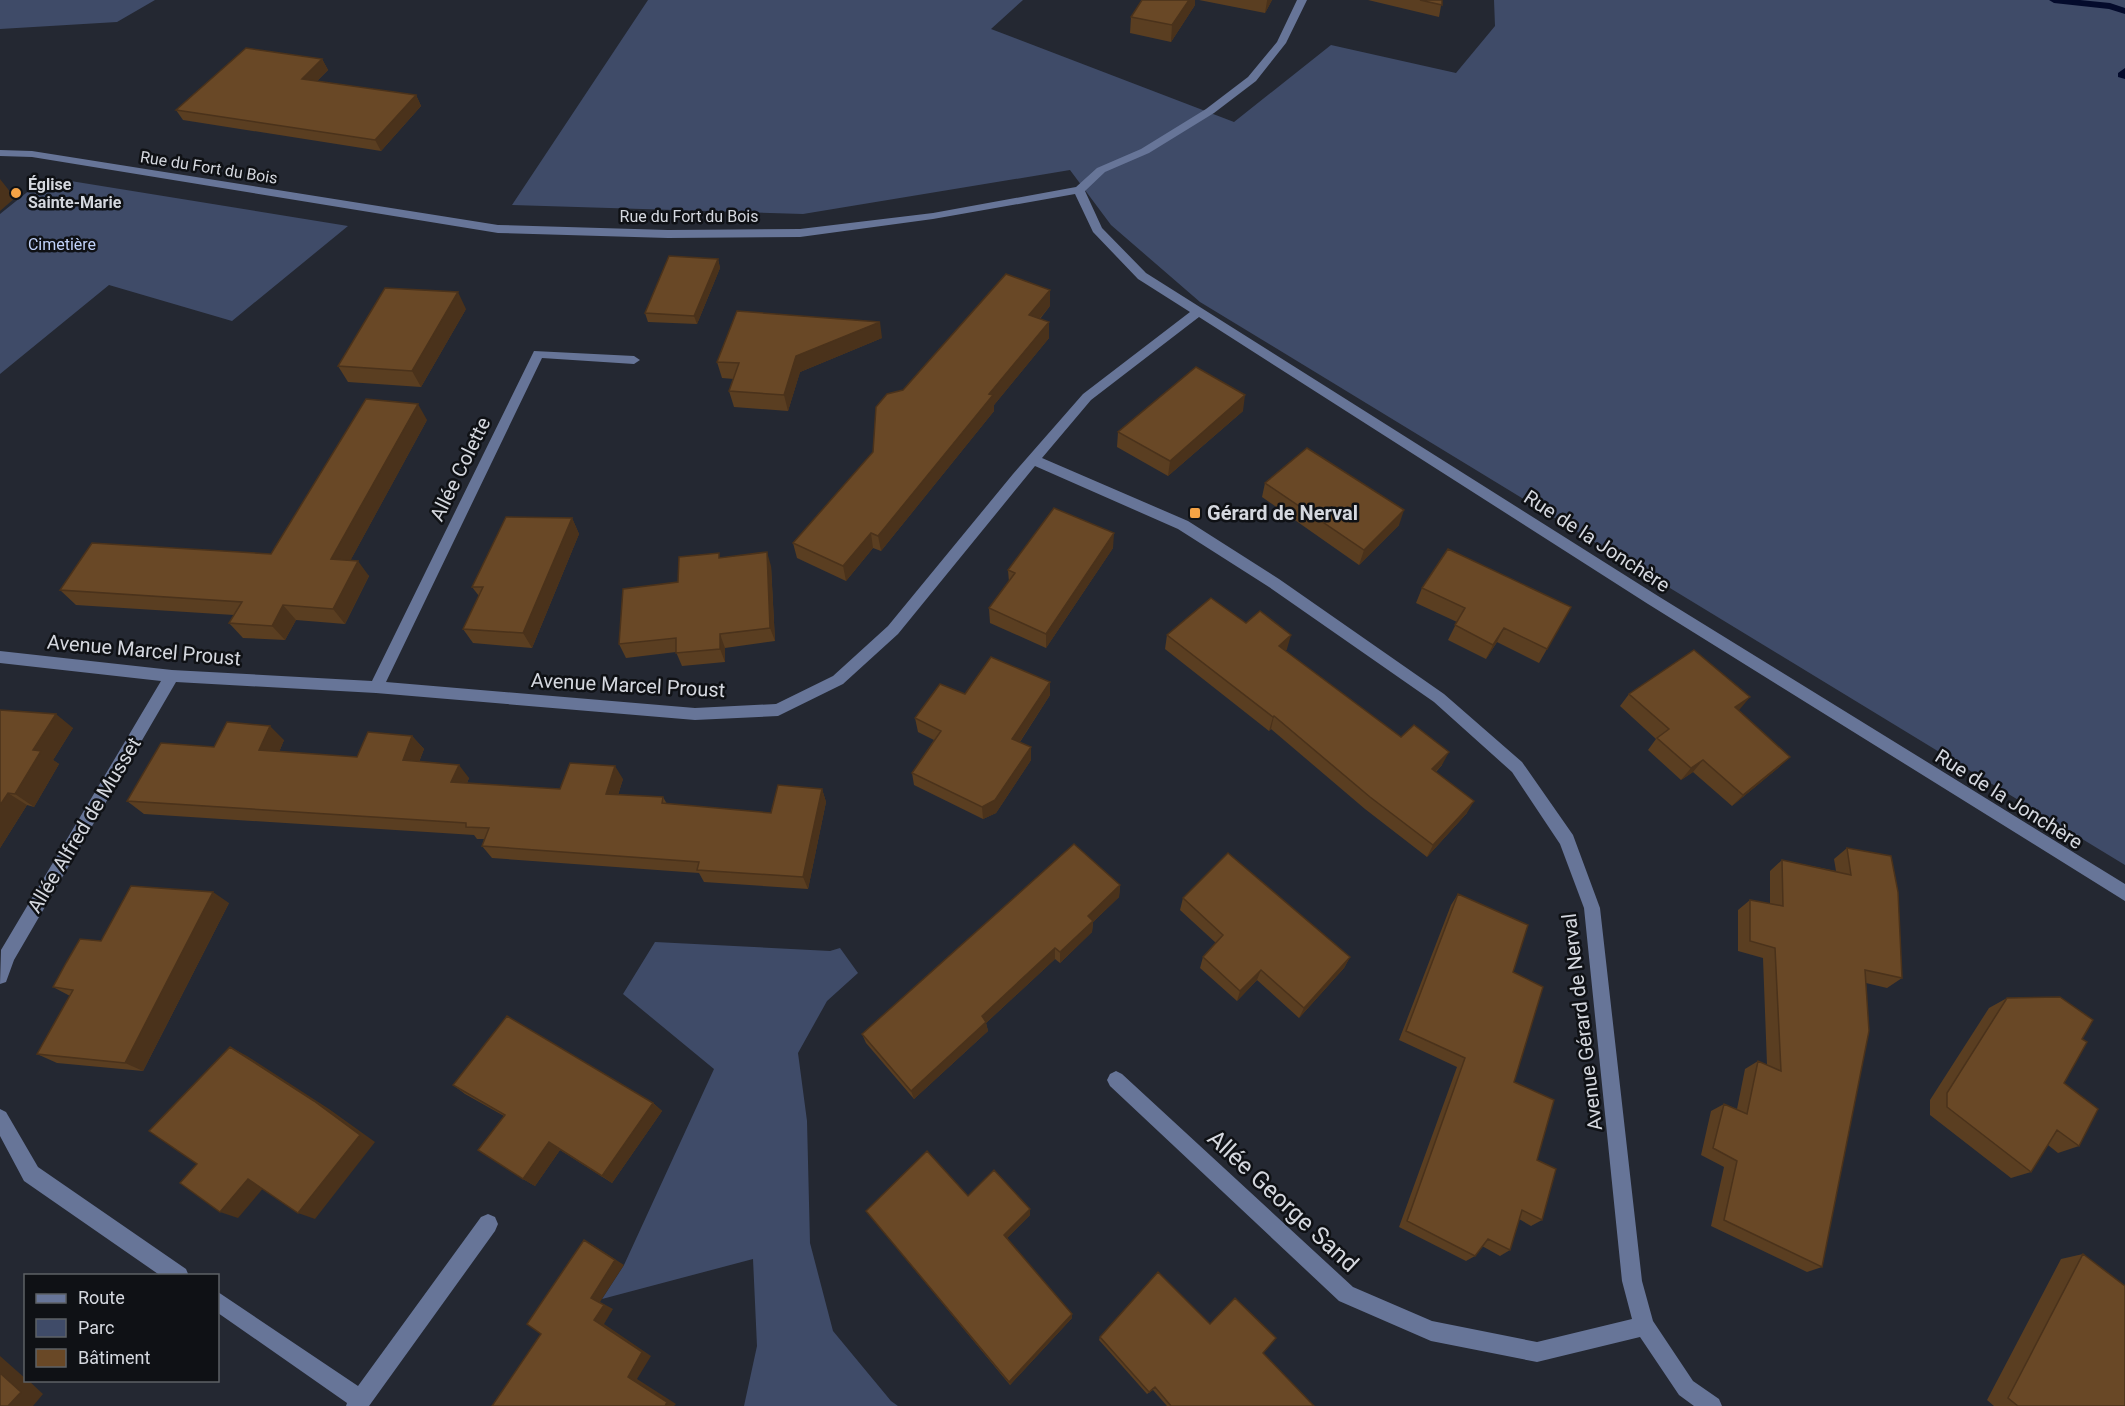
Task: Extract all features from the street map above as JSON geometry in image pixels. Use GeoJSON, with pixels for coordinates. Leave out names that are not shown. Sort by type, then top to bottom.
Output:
{"type":"FeatureCollection","features":[{"type":"Feature","properties":{"kind":"street"},"geometry":{"type":"LineString","coordinates":[[1078,190],[1101,170],[1145,151],[1210,111],[1252,79],[1281,43],[1302,0]]}},
{"type":"Feature","properties":{"kind":"street","name":"Rue du Fort du Bois"},"geometry":{"type":"LineString","coordinates":[[0,153],[32,154],[498,229],[668,234],[800,233],[933,216],[1078,190]]}},
{"type":"Feature","properties":{"kind":"street","name":"Rue de la Jonchère"},"geometry":{"type":"LineString","coordinates":[[1078,190],[1097,230],[1142,276],[1694,626],[2125,893]]}},
{"type":"Feature","properties":{"kind":"street","name":"Avenue Marcel Proust"},"geometry":{"type":"LineString","coordinates":[[0,657],[171,676],[376,687],[695,714],[778,710],[838,680],[893,630],[1018,477],[1087,397],[1198,312]]}},
{"type":"Feature","properties":{"kind":"street","name":"Allée Colette"},"geometry":{"type":"LineString","coordinates":[[376,687],[538,354],[634,360]]}},
{"type":"Feature","properties":{"kind":"street","name":"Avenue Gérard de Nerval"},"geometry":{"type":"LineString","coordinates":[[1035,460],[1183,525],[1274,583],[1439,698],[1517,767],[1567,840],[1592,908],[1632,1281],[1644,1326],[1686,1388],[1712,1406]]}},
{"type":"Feature","properties":{"kind":"street","name":"Allée Alfred de Musset"},"geometry":{"type":"LineString","coordinates":[[0,976],[7,956],[171,676]]}},
{"type":"Feature","properties":{"kind":"street","name":"Allée George Sand"},"geometry":{"type":"LineString","coordinates":[[1116,1080],[1346,1294],[1431,1331],[1537,1352],[1644,1326]]}},
{"type":"Feature","properties":{"kind":"street"},"geometry":{"type":"LineString","coordinates":[[0,1118],[31,1174],[178,1274]]}},
{"type":"Feature","properties":{"kind":"street"},"geometry":{"type":"LineString","coordinates":[[219,1303],[358,1403],[488,1224]]}},
{"type":"Feature","properties":{"kind":"green space"},"geometry":{"type":"Polygon","coordinates":[[[0,0],[155,0],[117,22],[0,29],[0,0]]]}},
{"type":"Feature","properties":{"kind":"green space"},"geometry":{"type":"Polygon","coordinates":[[[648,0],[1023,0],[991,29],[1234,122],[1331,45],[1456,73],[1495,26],[1494,0],[2125,0],[2125,865],[1200,302],[1111,225],[1070,170],[803,214],[512,205],[648,0]]]}},
{"type":"Feature","properties":{"kind":"green space","name":"Cimetière"},"geometry":{"type":"Polygon","coordinates":[[[46,177],[348,226],[232,321],[109,285],[0,374],[0,214],[46,177]]]}},
{"type":"Feature","properties":{"kind":"green space"},"geometry":{"type":"Polygon","coordinates":[[[655,942],[830,951],[840,948],[858,973],[827,1001],[798,1053],[807,1121],[810,1243],[833,1331],[891,1401],[898,1406],[744,1406],[757,1346],[753,1259],[602,1299],[624,1265],[714,1069],[623,994],[655,942]]]}},
{"type":"Feature","properties":{"kind":"building"},"geometry":{"type":"Polygon","coordinates":[[[1142,0],[1189,0],[1172,25],[1131,17],[1142,0]]]}},
{"type":"Feature","properties":{"kind":"building"},"geometry":{"type":"Polygon","coordinates":[[[1420,0],[1442,0],[1442,5],[1420,0]]]}},
{"type":"Feature","properties":{"kind":"building"},"geometry":{"type":"Polygon","coordinates":[[[246,48],[322,59],[302,79],[416,95],[375,140],[176,110],[246,48]]]}},
{"type":"Feature","properties":{"kind":"building"},"geometry":{"type":"Polygon","coordinates":[[[669,256],[718,259],[694,316],[645,313],[669,256]]]}},
{"type":"Feature","properties":{"kind":"building"},"geometry":{"type":"Polygon","coordinates":[[[1006,274],[1050,290],[1029,315],[1049,322],[989,394],[993,395],[878,536],[871,533],[843,566],[793,543],[873,452],[876,407],[887,394],[903,390],[1006,274]]]}},
{"type":"Feature","properties":{"kind":"building"},"geometry":{"type":"Polygon","coordinates":[[[385,288],[458,292],[412,371],[338,366],[385,288]]]}},
{"type":"Feature","properties":{"kind":"building"},"geometry":{"type":"Polygon","coordinates":[[[737,311],[880,322],[796,356],[784,395],[729,391],[739,363],[717,362],[737,311]]]}},
{"type":"Feature","properties":{"kind":"building"},"geometry":{"type":"Polygon","coordinates":[[[1196,367],[1245,395],[1170,461],[1118,432],[1196,367]]]}},
{"type":"Feature","properties":{"kind":"building"},"geometry":{"type":"Polygon","coordinates":[[[366,399],[418,404],[331,559],[358,561],[333,609],[283,605],[272,626],[229,623],[242,602],[60,590],[92,543],[271,554],[366,399]]]}},
{"type":"Feature","properties":{"kind":"building"},"geometry":{"type":"Polygon","coordinates":[[[1307,448],[1404,510],[1364,550],[1265,483],[1307,448]]]}},
{"type":"Feature","properties":{"kind":"building"},"geometry":{"type":"Polygon","coordinates":[[[1054,508],[1114,533],[1046,634],[989,608],[1015,573],[1008,570],[1054,508]]]}},
{"type":"Feature","properties":{"kind":"building"},"geometry":{"type":"Polygon","coordinates":[[[506,517],[572,518],[523,633],[463,629],[483,587],[472,587],[506,517]]]}},
{"type":"Feature","properties":{"kind":"building"},"geometry":{"type":"Polygon","coordinates":[[[1448,549],[1571,607],[1547,649],[1504,628],[1493,645],[1455,625],[1465,608],[1422,588],[1448,549]]]}},
{"type":"Feature","properties":{"kind":"building"},"geometry":{"type":"Polygon","coordinates":[[[767,552],[770,628],[720,634],[720,649],[676,653],[676,638],[619,644],[623,589],[678,582],[679,557],[719,553],[719,558],[767,552]]]}},
{"type":"Feature","properties":{"kind":"building"},"geometry":{"type":"Polygon","coordinates":[[[1211,598],[1246,623],[1260,611],[1291,635],[1279,646],[1401,737],[1414,725],[1449,752],[1432,769],[1474,801],[1433,845],[1370,797],[1274,716],[1167,635],[1211,598]]]}},
{"type":"Feature","properties":{"kind":"building"},"geometry":{"type":"Polygon","coordinates":[[[1694,650],[1750,697],[1735,707],[1790,757],[1743,795],[1703,760],[1691,768],[1657,738],[1669,729],[1629,694],[1694,650]]]}},
{"type":"Feature","properties":{"kind":"building"},"geometry":{"type":"Polygon","coordinates":[[[991,657],[1050,682],[1012,739],[1031,747],[995,800],[982,807],[912,773],[941,731],[915,718],[940,684],[965,694],[991,657]]]}},
{"type":"Feature","properties":{"kind":"building"},"geometry":{"type":"Polygon","coordinates":[[[0,710],[56,714],[33,750],[41,751],[15,794],[8,793],[0,805],[0,710]]]}},
{"type":"Feature","properties":{"kind":"building"},"geometry":{"type":"Polygon","coordinates":[[[227,722],[270,726],[259,750],[357,757],[368,732],[412,736],[403,760],[459,765],[451,782],[560,789],[570,763],[615,766],[606,794],[663,797],[662,803],[771,813],[778,785],[822,789],[803,877],[697,870],[699,862],[482,846],[489,828],[466,827],[466,823],[127,801],[161,743],[214,747],[227,722]]]}},
{"type":"Feature","properties":{"kind":"building"},"geometry":{"type":"Polygon","coordinates":[[[1074,844],[1120,885],[1088,916],[1093,921],[1060,952],[1055,948],[982,1016],[986,1022],[911,1091],[862,1034],[1074,844]]]}},
{"type":"Feature","properties":{"kind":"building"},"geometry":{"type":"Polygon","coordinates":[[[1847,848],[1891,856],[1898,892],[1902,978],[1865,970],[1869,1031],[1822,1267],[1724,1220],[1737,1161],[1713,1148],[1724,1104],[1747,1114],[1758,1061],[1781,1071],[1775,948],[1750,941],[1750,900],[1783,906],[1782,860],[1851,875],[1847,848]]]}},
{"type":"Feature","properties":{"kind":"building"},"geometry":{"type":"Polygon","coordinates":[[[1228,853],[1350,957],[1304,1008],[1261,970],[1240,991],[1203,957],[1223,935],[1183,898],[1228,853]]]}},
{"type":"Feature","properties":{"kind":"building"},"geometry":{"type":"Polygon","coordinates":[[[131,886],[213,892],[125,1063],[37,1054],[73,990],[53,987],[66,963],[80,939],[101,941],[131,886]]]}},
{"type":"Feature","properties":{"kind":"building"},"geometry":{"type":"Polygon","coordinates":[[[1458,894],[1528,925],[1513,972],[1543,987],[1514,1082],[1554,1100],[1537,1160],[1556,1169],[1542,1220],[1522,1210],[1510,1250],[1488,1239],[1475,1256],[1407,1221],[1465,1058],[1406,1031],[1458,894]]]}},
{"type":"Feature","properties":{"kind":"building"},"geometry":{"type":"Polygon","coordinates":[[[2060,997],[2093,1020],[2082,1039],[2087,1042],[2064,1083],[2098,1109],[2079,1146],[2057,1130],[2031,1172],[1947,1107],[1947,1093],[2007,998],[2060,997]]]}},
{"type":"Feature","properties":{"kind":"building"},"geometry":{"type":"Polygon","coordinates":[[[507,1016],[653,1103],[602,1176],[549,1142],[523,1179],[478,1150],[505,1115],[453,1085],[507,1016]]]}},
{"type":"Feature","properties":{"kind":"building"},"geometry":{"type":"Polygon","coordinates":[[[230,1047],[314,1101],[360,1135],[298,1213],[248,1179],[220,1212],[180,1183],[197,1164],[149,1131],[230,1047]]]}},
{"type":"Feature","properties":{"kind":"building"},"geometry":{"type":"Polygon","coordinates":[[[927,1151],[968,1196],[994,1170],[1030,1209],[1004,1235],[1072,1314],[1009,1382],[866,1211],[927,1151]]]}},
{"type":"Feature","properties":{"kind":"building"},"geometry":{"type":"Polygon","coordinates":[[[584,1240],[615,1260],[591,1298],[604,1305],[594,1320],[642,1352],[628,1377],[667,1402],[665,1406],[492,1406],[541,1334],[527,1324],[584,1240]]]}},
{"type":"Feature","properties":{"kind":"building"},"geometry":{"type":"Polygon","coordinates":[[[2083,1254],[2125,1286],[2125,1406],[2018,1406],[2008,1398],[2083,1254]]]}},
{"type":"Feature","properties":{"kind":"building"},"geometry":{"type":"Polygon","coordinates":[[[1158,1272],[1210,1324],[1235,1298],[1276,1338],[1263,1353],[1314,1406],[1171,1406],[1155,1387],[1149,1392],[1100,1337],[1158,1272]]]}},
{"type":"Feature","properties":{"kind":"building"},"geometry":{"type":"Polygon","coordinates":[[[0,1373],[21,1392],[8,1406],[0,1406],[0,1373]]]}},
{"type":"Feature","properties":{"kind":"waterway"},"geometry":{"type":"LineString","coordinates":[[2054,0],[2110,6],[2125,11]]}},
{"type":"Feature","properties":{"kind":"waterway"},"geometry":{"type":"LineString","coordinates":[[2125,71],[2122,75],[2125,76]]}},
{"type":"Feature","properties":{"kind":"place","name":"Église Sainte-Marie"},"geometry":{"type":"Point","coordinates":[16,193]}},
{"type":"Feature","properties":{"kind":"place","name":"Gérard de Nerval"},"geometry":{"type":"Point","coordinates":[1195,513]}}]}
